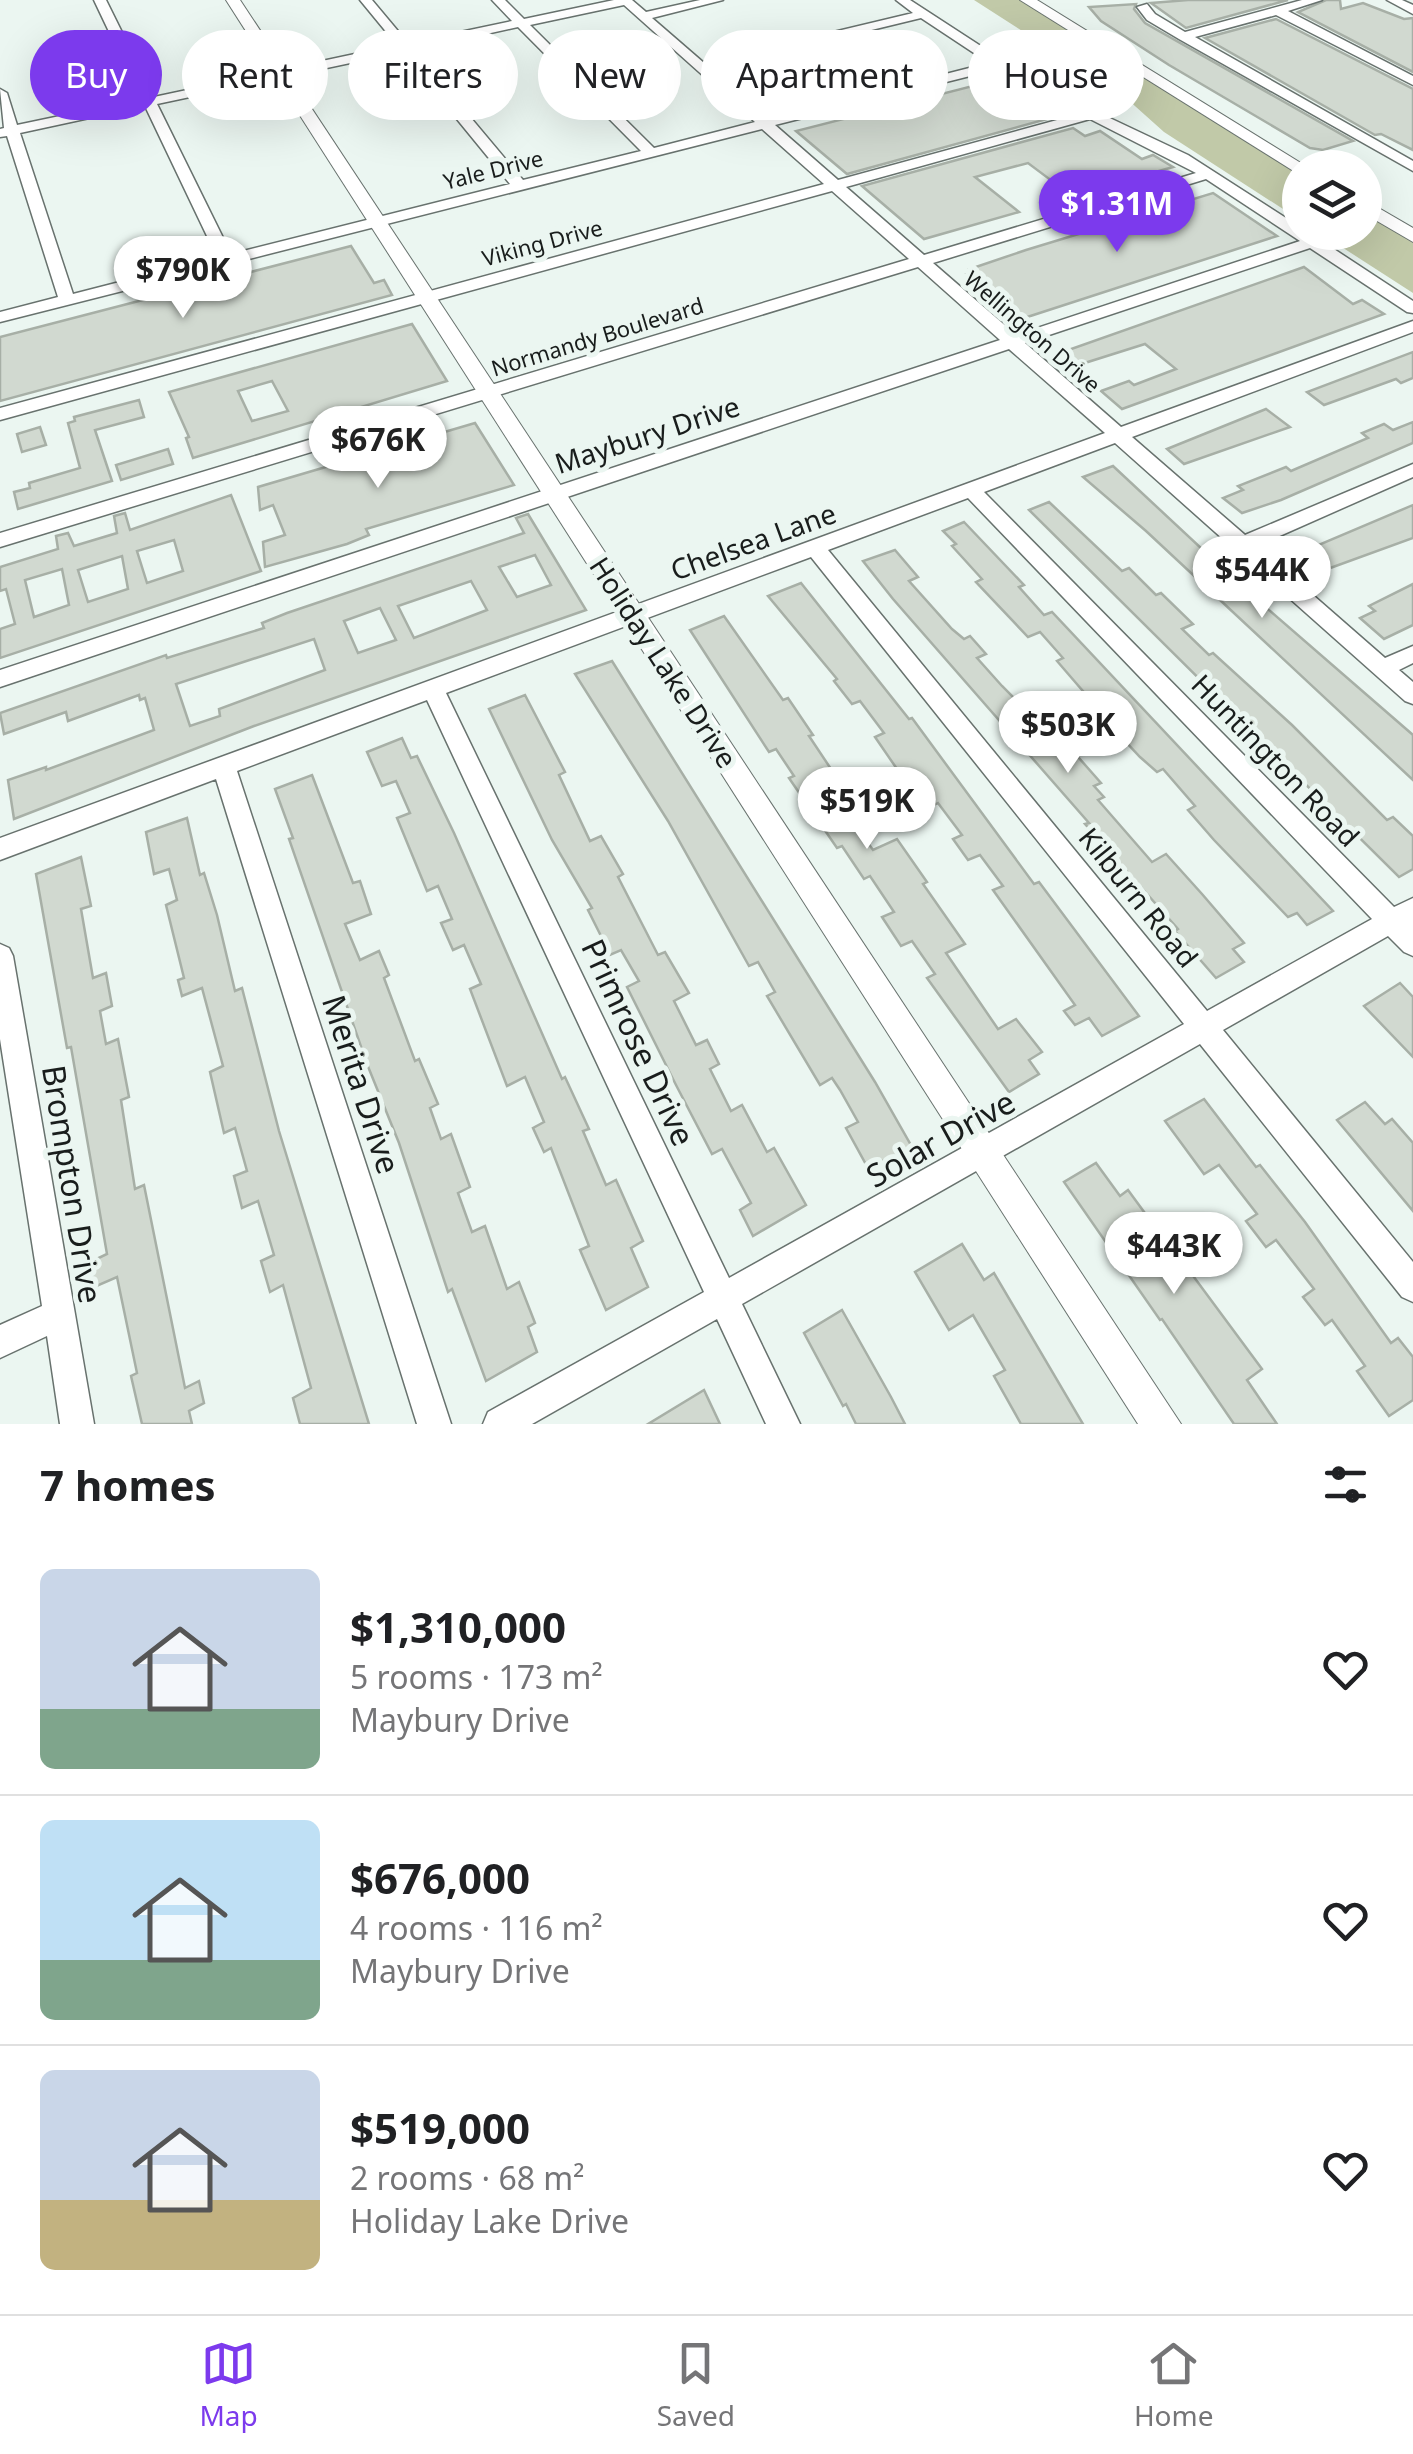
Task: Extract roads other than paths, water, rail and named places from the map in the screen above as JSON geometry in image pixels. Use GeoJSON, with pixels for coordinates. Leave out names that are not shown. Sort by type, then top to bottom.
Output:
{"type":"FeatureCollection","features":[{"type":"Feature","properties":{"kind":"street"},"geometry":{"type":"LineString","coordinates":[[100,0],[114,30]]}},
{"type":"Feature","properties":{"kind":"street","name":"Holiday Lake Drive"},"geometry":{"type":"LineString","coordinates":[[233,0],[252,30]]}},
{"type":"Feature","properties":{"kind":"street"},"geometry":{"type":"LineString","coordinates":[[366,0],[390,30]]}},
{"type":"Feature","properties":{"kind":"street"},"geometry":{"type":"LineString","coordinates":[[498,0],[650,152]]}},
{"type":"Feature","properties":{"kind":"street"},"geometry":{"type":"LineString","coordinates":[[488,30],[626,0]]}},
{"type":"Feature","properties":{"kind":"street","name":"Wellington Drive"},"geometry":{"type":"LineString","coordinates":[[626,0],[1413,695]]}},
{"type":"Feature","properties":{"kind":"street"},"geometry":{"type":"LineString","coordinates":[[643,16],[718,0]]}},
{"type":"Feature","properties":{"kind":"street"},"geometry":{"type":"LineString","coordinates":[[902,0],[968,45]]}},
{"type":"Feature","properties":{"kind":"street"},"geometry":{"type":"LineString","coordinates":[[1026,0],[1282,156]]}},
{"type":"Feature","properties":{"kind":"street"},"geometry":{"type":"LineString","coordinates":[[1184,36],[1316,0]]}},
{"type":"Feature","properties":{"kind":"street"},"geometry":{"type":"LineString","coordinates":[[1393,0],[1413,10]]}},
{"type":"Feature","properties":{"kind":"street"},"geometry":{"type":"LineString","coordinates":[[1143,8],[1151,17],[1413,167]]}},
{"type":"Feature","properties":{"kind":"street"},"geometry":{"type":"LineString","coordinates":[[1276,10],[1413,82]]}},
{"type":"Feature","properties":{"kind":"street"},"geometry":{"type":"LineString","coordinates":[[700,68],[923,14]]}},
{"type":"Feature","properties":{"kind":"street","name":"Yale Drive"},"geometry":{"type":"LineString","coordinates":[[0,317],[968,72]]}},
{"type":"Feature","properties":{"kind":"street"},"geometry":{"type":"LineString","coordinates":[[0,93],[6,131],[66,300]]}},
{"type":"Feature","properties":{"kind":"street"},"geometry":{"type":"LineString","coordinates":[[6,131],[60,120]]}},
{"type":"Feature","properties":{"kind":"street"},"geometry":{"type":"LineString","coordinates":[[158,120],[226,260]]}},
{"type":"Feature","properties":{"kind":"street","name":"Holiday Lake Drive"},"geometry":{"type":"LineString","coordinates":[[311,120],[1161,1424]]}},
{"type":"Feature","properties":{"kind":"street"},"geometry":{"type":"LineString","coordinates":[[464,120],[519,185]]}},
{"type":"Feature","properties":{"kind":"street","name":"Viking Drive"},"geometry":{"type":"LineString","coordinates":[[0,414],[1073,120]]}},
{"type":"Feature","properties":{"kind":"street"},"geometry":{"type":"LineString","coordinates":[[1106,120],[1208,174],[1282,222]]}},
{"type":"Feature","properties":{"kind":"street","name":"Normandy Boulevard"},"geometry":{"type":"LineString","coordinates":[[0,540],[1208,174]]}},
{"type":"Feature","properties":{"kind":"street"},"geometry":{"type":"LineString","coordinates":[[1382,217],[1413,236]]}},
{"type":"Feature","properties":{"kind":"street","name":"Maybury Drive"},"geometry":{"type":"LineString","coordinates":[[0,679],[1288,250]]}},
{"type":"Feature","properties":{"kind":"street"},"geometry":{"type":"LineString","coordinates":[[1324,250],[1413,308]]}},
{"type":"Feature","properties":{"kind":"street","name":"Chelsea Lane"},"geometry":{"type":"LineString","coordinates":[[0,850],[1413,326]]}},
{"type":"Feature","properties":{"kind":"street"},"geometry":{"type":"LineString","coordinates":[[1242,544],[1413,470]]}},
{"type":"Feature","properties":{"kind":"street","name":"Huntington Road"},"geometry":{"type":"LineString","coordinates":[[971,490],[1402,916],[1413,944]]}},
{"type":"Feature","properties":{"kind":"street","name":"Kilburn Road"},"geometry":{"type":"LineString","coordinates":[[815,548],[1207,1027],[1413,1286]]}},
{"type":"Feature","properties":{"kind":"street"},"geometry":{"type":"LineString","coordinates":[[1383,668],[1413,654]]}},
{"type":"Feature","properties":{"kind":"street","name":"Primrose Drive"},"geometry":{"type":"LineString","coordinates":[[433,689],[783,1424]]}},
{"type":"Feature","properties":{"kind":"street","name":"Merita Drive"},"geometry":{"type":"LineString","coordinates":[[224,766],[434,1424]]}},
{"type":"Feature","properties":{"kind":"street","name":"Solar Drive"},"geometry":{"type":"LineString","coordinates":[[500,1424],[1402,916]]}},
{"type":"Feature","properties":{"kind":"street","name":"Brompton Drive"},"geometry":{"type":"LineString","coordinates":[[0,956],[8,1063],[77,1424]]}},
{"type":"Feature","properties":{"kind":"street"},"geometry":{"type":"LineString","coordinates":[[0,1342],[59,1314]]}}]}
